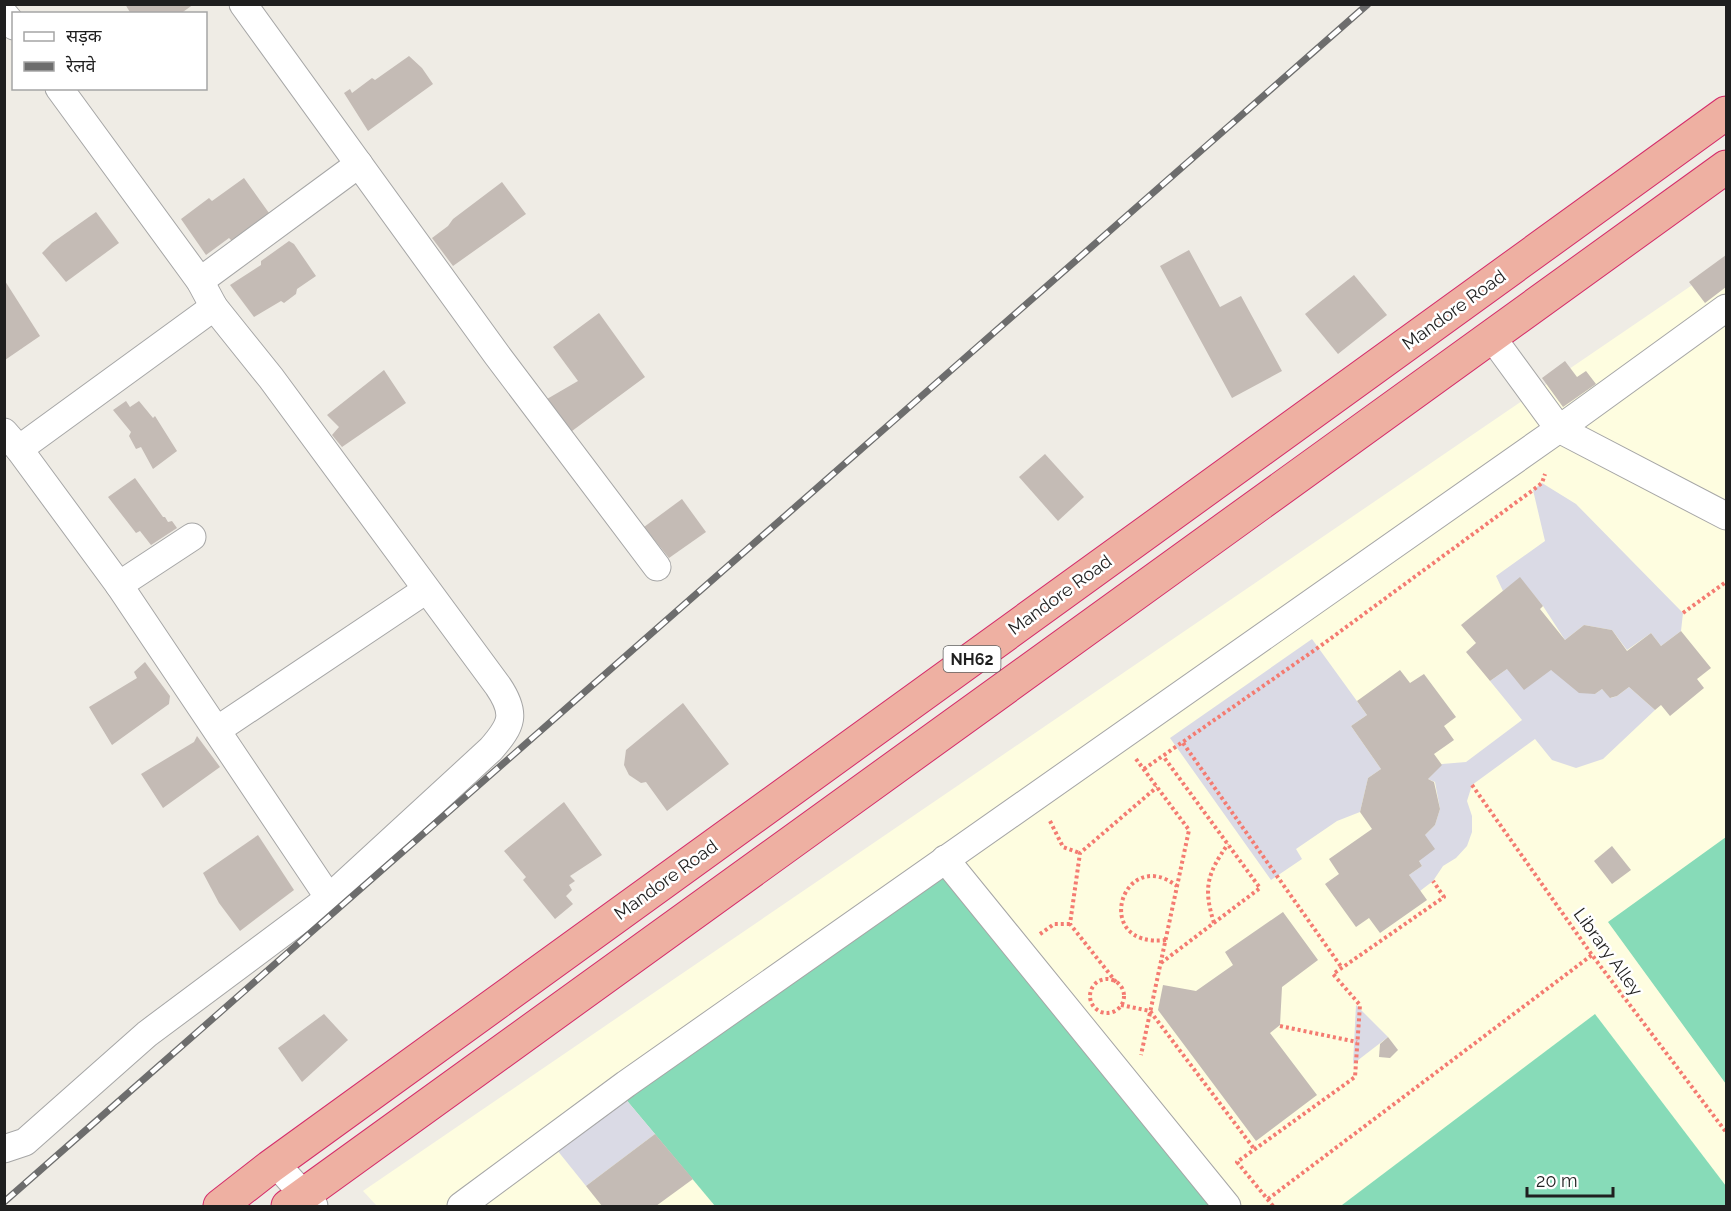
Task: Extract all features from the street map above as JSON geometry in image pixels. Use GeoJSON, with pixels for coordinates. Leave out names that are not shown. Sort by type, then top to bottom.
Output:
{"type":"FeatureCollection","features":[{"type":"Feature","properties":{"kind":"highway","name":"Mandore Road"},"geometry":{"type":"LineString","coordinates":[[220,1206],[275,1163],[1726,113]]}},
{"type":"Feature","properties":{"kind":"highway"},"geometry":{"type":"LineString","coordinates":[[301,1202],[1726,167]]}},
{"type":"Feature","properties":{"kind":"street"},"geometry":{"type":"LineString","coordinates":[[243,4],[497,355],[657,567]]}},
{"type":"Feature","properties":{"kind":"street"},"geometry":{"type":"LineString","coordinates":[[4,1149],[25,1142],[147,1034],[329,898],[491,749],[506,733],[511,712],[506,697],[271,378],[214,307],[200,281],[60,90]]}},
{"type":"Feature","properties":{"kind":"street"},"geometry":{"type":"LineString","coordinates":[[200,281],[359,164]]}},
{"type":"Feature","properties":{"kind":"street"},"geometry":{"type":"LineString","coordinates":[[214,307],[12,441],[119,585],[329,898]]}},
{"type":"Feature","properties":{"kind":"street"},"geometry":{"type":"LineString","coordinates":[[461,1206],[626,1084],[1559,429],[1726,308]]}},
{"type":"Feature","properties":{"kind":"street"},"geometry":{"type":"LineString","coordinates":[[1491,336],[1559,429],[1726,516]]}},
{"type":"Feature","properties":{"kind":"street"},"geometry":{"type":"LineString","coordinates":[[119,585],[192,537]]}},
{"type":"Feature","properties":{"kind":"street"},"geometry":{"type":"LineString","coordinates":[[217,730],[426,590]]}},
{"type":"Feature","properties":{"kind":"street"},"geometry":{"type":"LineString","coordinates":[[945,859],[1227,1206]]}},
{"type":"Feature","properties":{"kind":"street"},"geometry":{"type":"LineString","coordinates":[[275,1163],[301,1202]]}},
{"type":"Feature","properties":{"kind":"path"},"geometry":{"type":"LineString","coordinates":[[1144,770],[1319,647],[1542,483],[1559,429]]}},
{"type":"Feature","properties":{"kind":"path"},"geometry":{"type":"LineString","coordinates":[[1683,613],[1726,582]]}},
{"type":"Feature","properties":{"kind":"path"},"geometry":{"type":"LineString","coordinates":[[1119,736],[1189,830],[1133,1091]]}},
{"type":"Feature","properties":{"kind":"path"},"geometry":{"type":"LineString","coordinates":[[1183,743],[1342,968]]}},
{"type":"Feature","properties":{"kind":"path"},"geometry":{"type":"LineString","coordinates":[[1160,963],[1260,888],[1163,756]]}},
{"type":"Feature","properties":{"kind":"path","name":"Library Alley"},"geometry":{"type":"LineString","coordinates":[[1472,785],[1592,955],[1726,1132]]}},
{"type":"Feature","properties":{"kind":"path"},"geometry":{"type":"LineString","coordinates":[[1116,981],[1106,979],[1096,982],[1092,987],[1090,998],[1095,1008],[1106,1013],[1112,1012],[1121,1005],[1124,995],[1120,985],[1070,924],[1080,853],[1157,787]]}},
{"type":"Feature","properties":{"kind":"path"},"geometry":{"type":"LineString","coordinates":[[1048,818],[1063,847],[1080,853]]}},
{"type":"Feature","properties":{"kind":"path"},"geometry":{"type":"LineString","coordinates":[[1214,923],[1207,901],[1208,880],[1216,861],[1228,844]]}},
{"type":"Feature","properties":{"kind":"path"},"geometry":{"type":"LineString","coordinates":[[1166,940],[1152,942],[1133,935],[1121,918],[1122,897],[1127,888],[1145,876],[1168,879],[1177,885]]}},
{"type":"Feature","properties":{"kind":"path"},"geometry":{"type":"LineString","coordinates":[[1273,1206],[1237,1162],[1355,1077],[1360,1005],[1333,974],[1444,897],[1433,881]]}},
{"type":"Feature","properties":{"kind":"path"},"geometry":{"type":"LineString","coordinates":[[1036,937],[1054,924],[1070,924]]}},
{"type":"Feature","properties":{"kind":"path"},"geometry":{"type":"LineString","coordinates":[[1268,1199],[1592,955]]}},
{"type":"Feature","properties":{"kind":"path"},"geometry":{"type":"LineString","coordinates":[[1121,1005],[1150,1011],[1255,1150]]}},
{"type":"Feature","properties":{"kind":"path"},"geometry":{"type":"LineString","coordinates":[[1280,1026],[1358,1042]]}},
{"type":"Feature","properties":{"kind":"shaded area"},"geometry":{"type":"Polygon","coordinates":[[[1726,262],[1726,1206],[377,1206],[363,1191],[1726,262]]]}},
{"type":"Feature","properties":{"kind":"shaded area"},"geometry":{"type":"Polygon","coordinates":[[[1542,483],[1576,504],[1683,613],[1681,631],[1661,646],[1651,633],[1627,650],[1612,630],[1584,625],[1565,640],[1543,606],[1520,578],[1503,591],[1496,576],[1545,541],[1533,490],[1542,483]]]}},
{"type":"Feature","properties":{"kind":"shaded area"},"geometry":{"type":"Polygon","coordinates":[[[1312,639],[1367,715],[1351,726],[1381,769],[1368,778],[1360,812],[1337,821],[1296,849],[1302,859],[1271,880],[1170,738],[1312,639]]]}},
{"type":"Feature","properties":{"kind":"shaded area"},"geometry":{"type":"Polygon","coordinates":[[[1507,669],[1551,670],[1595,694],[1602,689],[1611,698],[1629,687],[1655,710],[1603,759],[1576,768],[1552,760],[1535,739],[1472,785],[1467,801],[1472,816],[1472,832],[1467,846],[1456,858],[1443,866],[1433,881],[1420,891],[1409,875],[1422,866],[1419,861],[1425,835],[1435,825],[1440,809],[1435,782],[1428,779],[1442,764],[1466,762],[1522,720],[1490,681],[1507,669]]]}},
{"type":"Feature","properties":{"kind":"shaded area"},"geometry":{"type":"Polygon","coordinates":[[[1356,1005],[1388,1037],[1353,1064],[1356,1005]]]}},
{"type":"Feature","properties":{"kind":"shaded area"},"geometry":{"type":"Polygon","coordinates":[[[618,1090],[655,1134],[586,1186],[557,1150],[618,1090]]]}},
{"type":"Feature","properties":{"kind":"green space"},"geometry":{"type":"Polygon","coordinates":[[[1726,837],[1726,1084],[1608,922],[1726,837]]]}},
{"type":"Feature","properties":{"kind":"green space"},"geometry":{"type":"Polygon","coordinates":[[[945,859],[1233,1206],[715,1206],[618,1090],[945,859]]]}},
{"type":"Feature","properties":{"kind":"green space"},"geometry":{"type":"Polygon","coordinates":[[[1595,1014],[1726,1186],[1726,1206],[1342,1205],[1595,1014]]]}},
{"type":"Feature","properties":{"kind":"building"},"geometry":{"type":"Polygon","coordinates":[[[125,4],[194,4],[183,12],[130,12],[125,4]]]}},
{"type":"Feature","properties":{"kind":"building"},"geometry":{"type":"Polygon","coordinates":[[[409,56],[422,68],[433,84],[368,131],[344,93],[350,89],[352,93],[372,78],[375,80],[409,56]]]}},
{"type":"Feature","properties":{"kind":"building"},"geometry":{"type":"Polygon","coordinates":[[[244,178],[269,213],[232,241],[229,238],[206,255],[181,219],[209,198],[212,201],[244,178]]]}},
{"type":"Feature","properties":{"kind":"building"},"geometry":{"type":"Polygon","coordinates":[[[502,182],[526,214],[453,266],[432,238],[502,182]]]}},
{"type":"Feature","properties":{"kind":"building"},"geometry":{"type":"Polygon","coordinates":[[[96,212],[119,243],[66,282],[42,253],[52,243],[96,212]]]}},
{"type":"Feature","properties":{"kind":"building"},"geometry":{"type":"Polygon","coordinates":[[[289,241],[294,244],[316,276],[297,289],[296,294],[284,303],[281,301],[254,317],[230,285],[261,265],[261,261],[289,241]]]}},
{"type":"Feature","properties":{"kind":"building"},"geometry":{"type":"Polygon","coordinates":[[[1189,250],[1220,307],[1241,296],[1282,371],[1232,398],[1160,266],[1189,250]]]}},
{"type":"Feature","properties":{"kind":"building"},"geometry":{"type":"Polygon","coordinates":[[[1726,255],[1726,287],[1705,303],[1689,282],[1726,255]]]}},
{"type":"Feature","properties":{"kind":"building"},"geometry":{"type":"Polygon","coordinates":[[[1354,275],[1387,315],[1338,354],[1305,314],[1354,275]]]}},
{"type":"Feature","properties":{"kind":"building"},"geometry":{"type":"Polygon","coordinates":[[[5,281],[40,336],[5,360],[5,281]]]}},
{"type":"Feature","properties":{"kind":"building"},"geometry":{"type":"Polygon","coordinates":[[[599,313],[645,377],[572,431],[547,399],[578,381],[553,347],[599,313]]]}},
{"type":"Feature","properties":{"kind":"building"},"geometry":{"type":"Polygon","coordinates":[[[1565,361],[1577,377],[1586,371],[1596,384],[1563,407],[1542,378],[1565,361]]]}},
{"type":"Feature","properties":{"kind":"building"},"geometry":{"type":"Polygon","coordinates":[[[384,370],[406,403],[342,447],[332,435],[339,427],[327,415],[384,370]]]}},
{"type":"Feature","properties":{"kind":"building"},"geometry":{"type":"Polygon","coordinates":[[[126,401],[130,407],[139,401],[153,418],[155,416],[177,451],[153,469],[141,447],[136,449],[129,436],[131,432],[113,410],[126,401]]]}},
{"type":"Feature","properties":{"kind":"building"},"geometry":{"type":"Polygon","coordinates":[[[1045,454],[1084,497],[1058,521],[1019,477],[1045,454]]]}},
{"type":"Feature","properties":{"kind":"building"},"geometry":{"type":"Polygon","coordinates":[[[135,478],[163,517],[168,522],[172,521],[177,528],[151,545],[140,531],[136,533],[108,497],[135,478]]]}},
{"type":"Feature","properties":{"kind":"building"},"geometry":{"type":"Polygon","coordinates":[[[682,499],[706,532],[669,558],[644,527],[682,499]]]}},
{"type":"Feature","properties":{"kind":"building"},"geometry":{"type":"Polygon","coordinates":[[[1520,577],[1543,606],[1540,609],[1565,640],[1584,625],[1612,630],[1627,651],[1651,633],[1661,646],[1681,631],[1711,668],[1697,679],[1704,688],[1670,716],[1661,705],[1655,710],[1629,687],[1610,698],[1602,689],[1595,694],[1579,693],[1551,670],[1524,690],[1507,669],[1490,681],[1466,652],[1476,643],[1461,625],[1520,577]]]}},
{"type":"Feature","properties":{"kind":"building"},"geometry":{"type":"Polygon","coordinates":[[[145,662],[170,696],[169,704],[112,745],[89,707],[137,678],[134,672],[145,662]]]}},
{"type":"Feature","properties":{"kind":"building"},"geometry":{"type":"Polygon","coordinates":[[[1400,670],[1410,683],[1424,674],[1456,717],[1444,726],[1454,740],[1434,754],[1442,765],[1428,779],[1434,782],[1440,809],[1435,825],[1425,835],[1435,849],[1419,861],[1422,866],[1409,875],[1427,900],[1380,933],[1369,918],[1356,927],[1325,884],[1339,874],[1329,859],[1372,829],[1360,812],[1368,778],[1381,769],[1351,726],[1367,715],[1357,701],[1400,670]]]}},
{"type":"Feature","properties":{"kind":"building"},"geometry":{"type":"Polygon","coordinates":[[[683,703],[729,764],[667,811],[646,782],[641,783],[629,775],[624,765],[626,750],[683,703]]]}},
{"type":"Feature","properties":{"kind":"building"},"geometry":{"type":"Polygon","coordinates":[[[197,736],[220,767],[163,808],[141,774],[194,742],[197,736]]]}},
{"type":"Feature","properties":{"kind":"building"},"geometry":{"type":"Polygon","coordinates":[[[564,802],[602,855],[570,876],[575,881],[569,885],[572,890],[566,896],[573,904],[555,919],[523,880],[526,877],[504,851],[564,802]]]}},
{"type":"Feature","properties":{"kind":"building"},"geometry":{"type":"Polygon","coordinates":[[[258,835],[294,890],[240,931],[219,903],[203,873],[258,835]]]}},
{"type":"Feature","properties":{"kind":"building"},"geometry":{"type":"Polygon","coordinates":[[[1612,846],[1631,870],[1612,884],[1594,861],[1612,846]]]}},
{"type":"Feature","properties":{"kind":"building"},"geometry":{"type":"Polygon","coordinates":[[[1283,912],[1318,960],[1282,987],[1280,1025],[1270,1033],[1317,1095],[1256,1141],[1158,1010],[1163,985],[1196,991],[1233,965],[1225,952],[1283,912]]]}},
{"type":"Feature","properties":{"kind":"building"},"geometry":{"type":"Polygon","coordinates":[[[324,1014],[348,1040],[302,1082],[278,1048],[324,1014]]]}},
{"type":"Feature","properties":{"kind":"building"},"geometry":{"type":"Polygon","coordinates":[[[1388,1037],[1398,1050],[1390,1058],[1379,1057],[1380,1044],[1388,1037]]]}},
{"type":"Feature","properties":{"kind":"building"},"geometry":{"type":"Polygon","coordinates":[[[655,1134],[693,1179],[656,1206],[602,1206],[586,1186],[655,1134]]]}},
{"type":"Feature","properties":{"kind":"railway"},"geometry":{"type":"LineString","coordinates":[[4,1202],[1368,4]]}}]}
